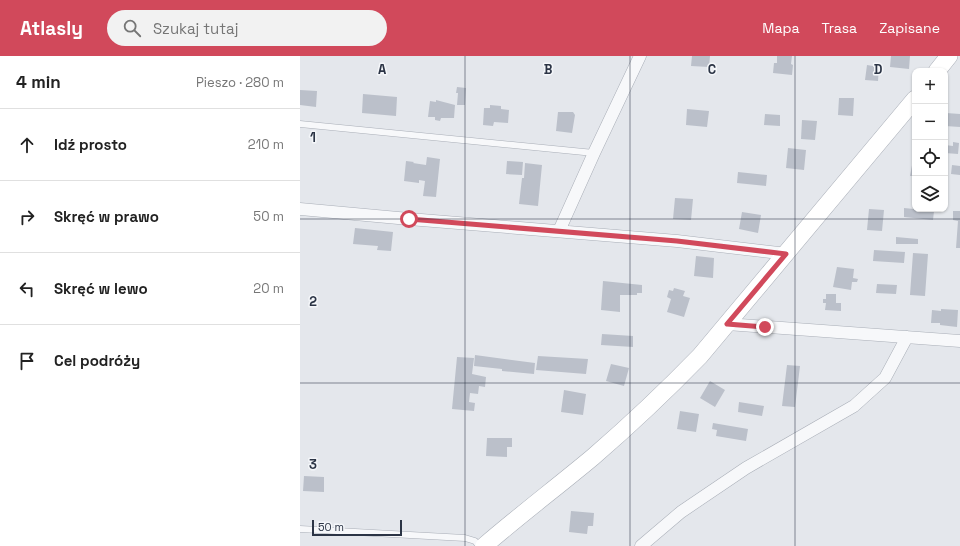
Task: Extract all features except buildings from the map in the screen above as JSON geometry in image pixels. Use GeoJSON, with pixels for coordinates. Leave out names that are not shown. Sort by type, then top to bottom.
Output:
{"type":"FeatureCollection","features":[{"type":"Feature","properties":{"kind":"street"},"geometry":{"type":"LineString","coordinates":[[559,231],[640,56]]}},
{"type":"Feature","properties":{"kind":"street"},"geometry":{"type":"LineString","coordinates":[[939,68],[948,56]]}},
{"type":"Feature","properties":{"kind":"street"},"geometry":{"type":"LineString","coordinates":[[484,546],[592,457],[671,386],[700,356],[912,103]]}},
{"type":"Feature","properties":{"kind":"street"},"geometry":{"type":"LineString","coordinates":[[300,209],[677,241],[786,254]]}},
{"type":"Feature","properties":{"kind":"street"},"geometry":{"type":"LineString","coordinates":[[727,324],[960,341]]}},
{"type":"Feature","properties":{"kind":"street"},"geometry":{"type":"LineString","coordinates":[[640,546],[681,512],[746,468],[854,406],[885,378],[907,337]]}},
{"type":"Feature","properties":{"kind":"lane"},"geometry":{"type":"LineString","coordinates":[[300,124],[594,153]]}},
{"type":"Feature","properties":{"kind":"lane"},"geometry":{"type":"LineString","coordinates":[[300,529],[465,538],[475,541],[479,546]]}},
{"type":"Feature","properties":{"kind":"route"},"geometry":{"type":"LineString","coordinates":[[409,219],[677,241],[786,254],[727,324],[765,327]]}}]}
